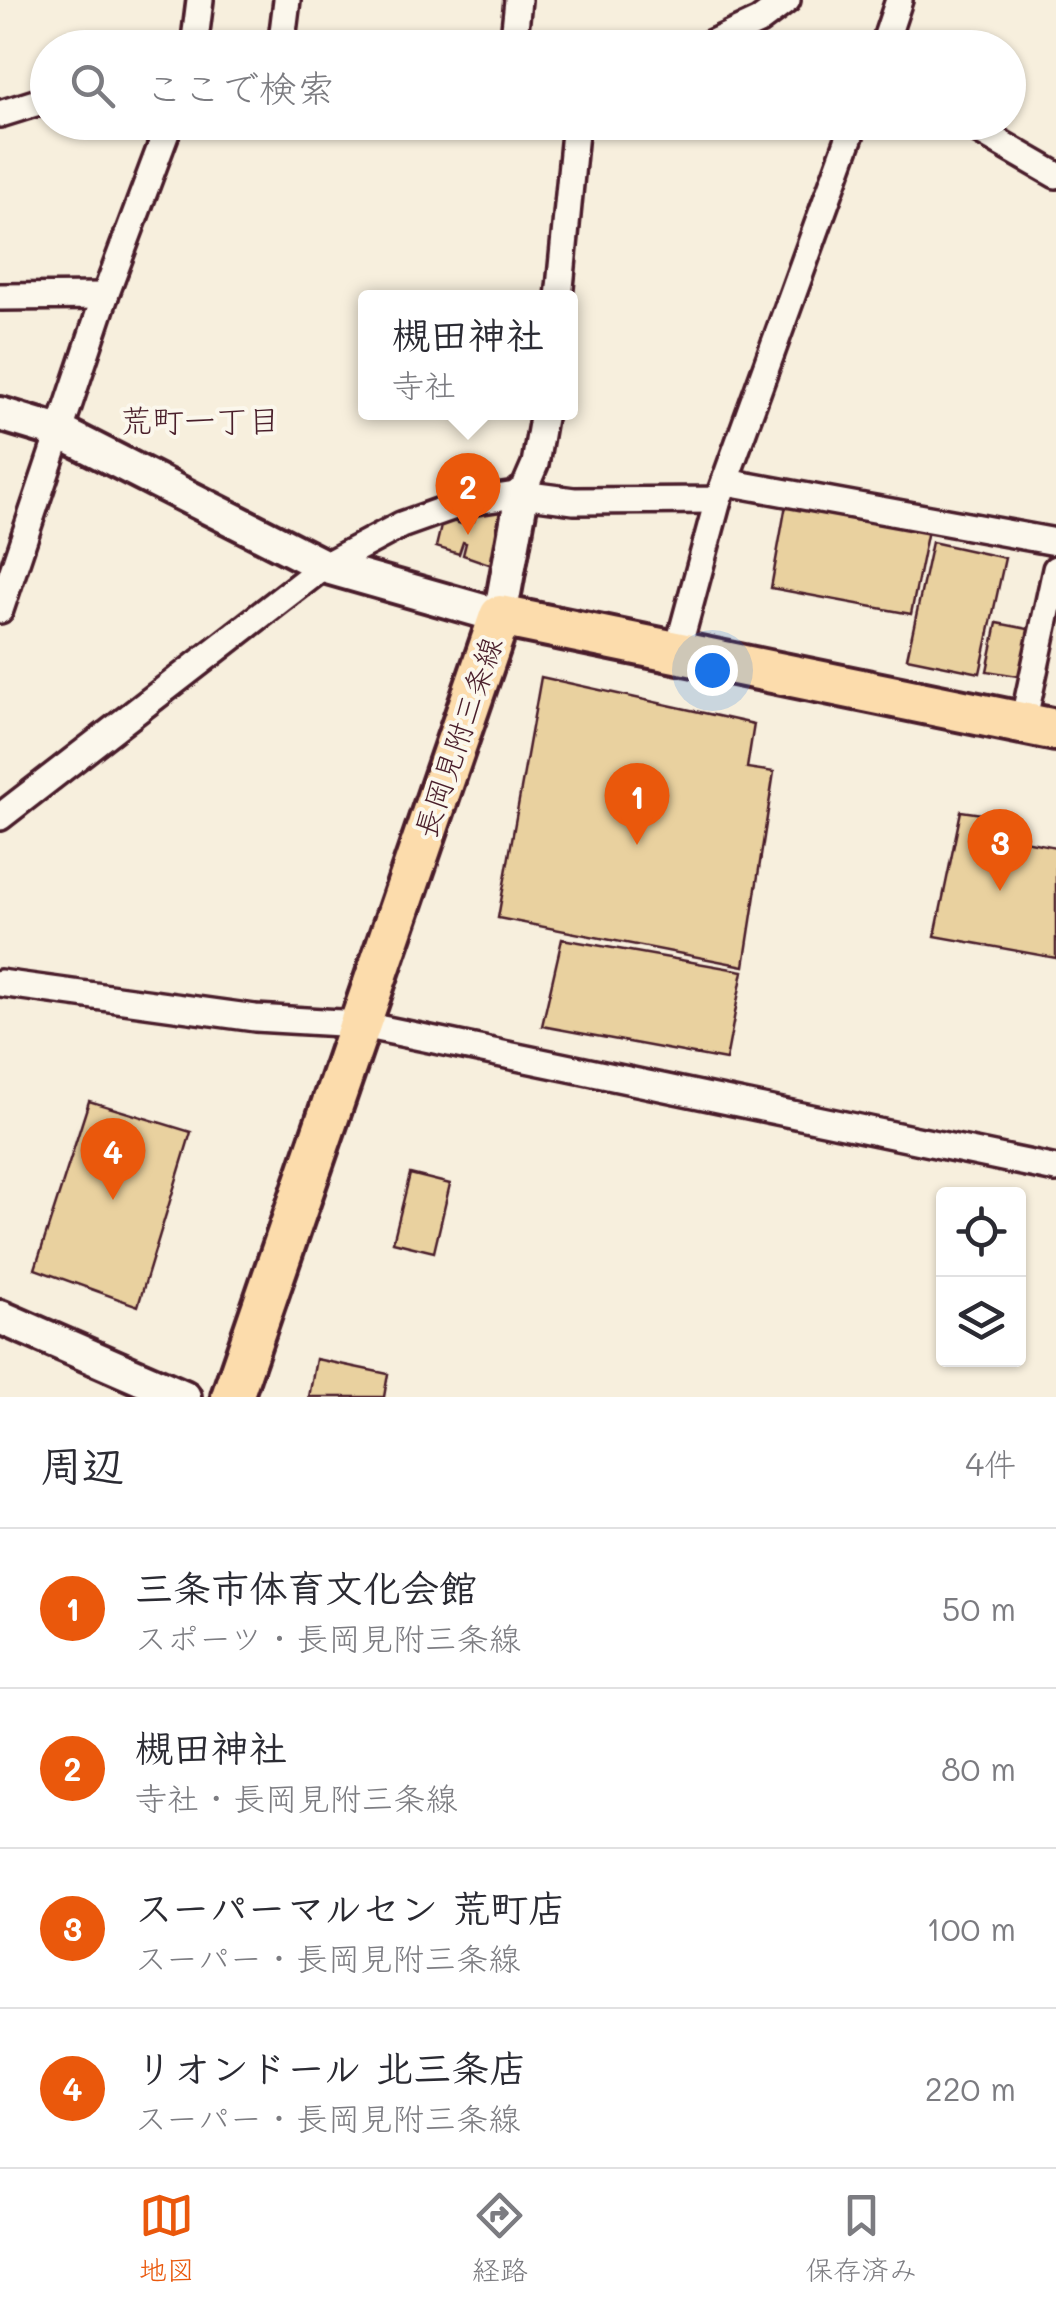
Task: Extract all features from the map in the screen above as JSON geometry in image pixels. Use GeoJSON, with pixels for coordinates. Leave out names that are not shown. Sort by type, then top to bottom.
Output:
{"type":"FeatureCollection","features":[{"type":"Feature","properties":{"kind":"main road","name":"長岡見附三条線"},"geometry":{"type":"LineString","coordinates":[[232,1397],[500,616],[1040,726]]}},
{"type":"Feature","properties":{"kind":"street"},"geometry":{"type":"LineString","coordinates":[[196,30],[200,0]]}},
{"type":"Feature","properties":{"kind":"street"},"geometry":{"type":"LineString","coordinates":[[283,30],[287,0]]}},
{"type":"Feature","properties":{"kind":"street"},"geometry":{"type":"LineString","coordinates":[[515,30],[518,0]]}},
{"type":"Feature","properties":{"kind":"street"},"geometry":{"type":"LineString","coordinates":[[740,30],[787,0]]}},
{"type":"Feature","properties":{"kind":"street"},"geometry":{"type":"LineString","coordinates":[[889,30],[899,0]]}},
{"type":"Feature","properties":{"kind":"street"},"geometry":{"type":"LineString","coordinates":[[0,114],[30,104]]}},
{"type":"Feature","properties":{"kind":"street"},"geometry":{"type":"LineString","coordinates":[[0,610],[105,296],[163,140]]}},
{"type":"Feature","properties":{"kind":"street"},"geometry":{"type":"LineString","coordinates":[[561,290],[574,140]]}},
{"type":"Feature","properties":{"kind":"street"},"geometry":{"type":"LineString","coordinates":[[676,652],[722,491],[849,140]]}},
{"type":"Feature","properties":{"kind":"street"},"geometry":{"type":"LineString","coordinates":[[995,140],[1056,175]]}},
{"type":"Feature","properties":{"kind":"street"},"geometry":{"type":"LineString","coordinates":[[0,297],[105,296]]}},
{"type":"Feature","properties":{"kind":"street"},"geometry":{"type":"LineString","coordinates":[[0,414],[60,432],[324,566],[500,616],[522,494],[535,464],[543,420]]}},
{"type":"Feature","properties":{"kind":"street"},"geometry":{"type":"LineString","coordinates":[[0,817],[324,566],[402,525],[464,503],[522,494],[574,500],[722,491],[1056,542]]}},
{"type":"Feature","properties":{"kind":"street"},"geometry":{"type":"LineString","coordinates":[[1040,726],[1056,570]]}},
{"type":"Feature","properties":{"kind":"street"},"geometry":{"type":"LineString","coordinates":[[0,984],[255,1018],[358,1024],[1056,1170]]}},
{"type":"Feature","properties":{"kind":"street"},"geometry":{"type":"LineString","coordinates":[[0,1317],[184,1397]]}},
{"type":"Feature","properties":{"kind":"building"},"geometry":{"type":"Polygon","coordinates":[[[787,499],[929,525],[911,614],[771,588],[787,499]]]}},
{"type":"Feature","properties":{"kind":"building"},"geometry":{"type":"Polygon","coordinates":[[[479,505],[501,513],[492,565],[463,555],[463,542],[459,554],[436,547],[443,518],[461,524],[463,517],[474,521],[479,505]]]}},
{"type":"Feature","properties":{"kind":"building"},"geometry":{"type":"Polygon","coordinates":[[[932,542],[1005,558],[980,673],[907,658],[932,542]]]}},
{"type":"Feature","properties":{"kind":"building"},"geometry":{"type":"Polygon","coordinates":[[[997,623],[1033,630],[1024,677],[987,671],[997,623]]]}},
{"type":"Feature","properties":{"kind":"building"},"geometry":{"type":"Polygon","coordinates":[[[541,677],[754,724],[747,768],[774,772],[744,966],[498,918],[541,677]]]}},
{"type":"Feature","properties":{"kind":"building"},"geometry":{"type":"Polygon","coordinates":[[[961,811],[996,816],[993,835],[1056,847],[1056,958],[935,936],[961,811]]]}},
{"type":"Feature","properties":{"kind":"building"},"geometry":{"type":"Polygon","coordinates":[[[562,939],[743,971],[726,1060],[542,1026],[562,939]]]}},
{"type":"Feature","properties":{"kind":"building"},"geometry":{"type":"Polygon","coordinates":[[[89,1101],[191,1132],[138,1306],[35,1269],[89,1101]]]}},
{"type":"Feature","properties":{"kind":"building"},"geometry":{"type":"Polygon","coordinates":[[[410,1174],[450,1184],[434,1252],[393,1242],[410,1174]]]}},
{"type":"Feature","properties":{"kind":"building"},"geometry":{"type":"Polygon","coordinates":[[[316,1359],[388,1374],[384,1397],[309,1397],[316,1359]]]}},
{"type":"Feature","properties":{"kind":"place","name":"槻田神社"},"geometry":{"type":"Point","coordinates":[468,535]}},
{"type":"Feature","properties":{"kind":"place","name":"三条市体育文化会館"},"geometry":{"type":"Point","coordinates":[637,845]}},
{"type":"Feature","properties":{"kind":"place","name":"スーパーマルセン 荒町店"},"geometry":{"type":"Point","coordinates":[1000,891]}},
{"type":"Feature","properties":{"kind":"place","name":"リオンドール 北三条店"},"geometry":{"type":"Point","coordinates":[113,1200]}},
{"type":"Feature","properties":{"kind":"district","name":"荒町一丁目"},"geometry":{"type":"Point","coordinates":[200,419]}}]}
